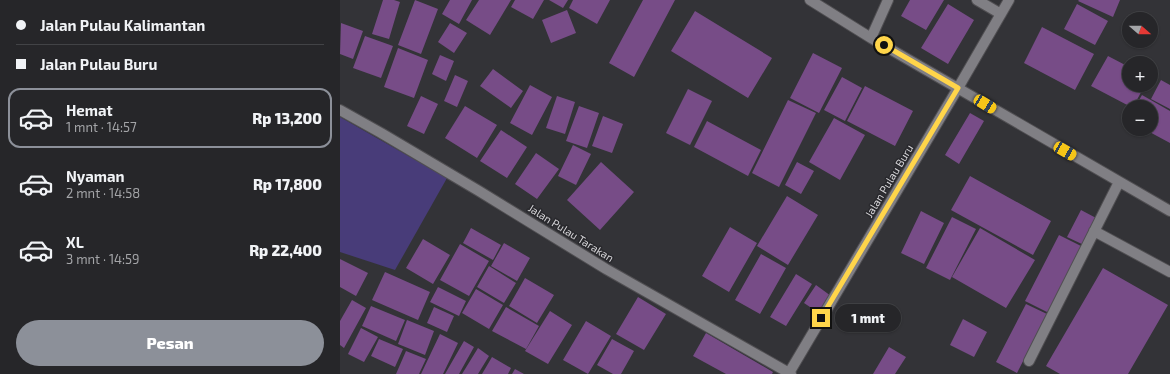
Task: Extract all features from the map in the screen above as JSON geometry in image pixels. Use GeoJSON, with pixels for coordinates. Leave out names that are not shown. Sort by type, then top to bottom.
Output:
{"type":"FeatureCollection","features":[{"type":"Feature","properties":{"kind":"street"},"geometry":{"type":"LineString","coordinates":[[810,0],[871,38],[1170,211]]}},
{"type":"Feature","properties":{"kind":"street"},"geometry":{"type":"LineString","coordinates":[[871,38],[888,0]]}},
{"type":"Feature","properties":{"kind":"street"},"geometry":{"type":"LineString","coordinates":[[977,0],[1001,14]]}},
{"type":"Feature","properties":{"kind":"street","name":"Jalan Pulau Buru"},"geometry":{"type":"LineString","coordinates":[[790,373],[1009,0]]}},
{"type":"Feature","properties":{"kind":"street","name":"Jalan Pulau Tarakan"},"geometry":{"type":"LineString","coordinates":[[340,110],[479,190],[606,269],[790,373]]}},
{"type":"Feature","properties":{"kind":"street"},"geometry":{"type":"LineString","coordinates":[[1029,360],[1119,182]]}},
{"type":"Feature","properties":{"kind":"street"},"geometry":{"type":"LineString","coordinates":[[1094,231],[1170,272]]}},
{"type":"Feature","properties":{"kind":"shaded area"},"geometry":{"type":"Polygon","coordinates":[[[340,117],[447,178],[395,270],[340,252],[340,117]]]}},
{"type":"Feature","properties":{"kind":"building"},"geometry":{"type":"Polygon","coordinates":[[[383,0],[394,0],[400,2],[389,39],[372,34],[383,0]]]}},
{"type":"Feature","properties":{"kind":"building"},"geometry":{"type":"Polygon","coordinates":[[[415,0],[438,9],[421,54],[398,45],[415,0]]]}},
{"type":"Feature","properties":{"kind":"building"},"geometry":{"type":"Polygon","coordinates":[[[450,0],[472,0],[459,24],[442,14],[450,0]]]}},
{"type":"Feature","properties":{"kind":"building"},"geometry":{"type":"Polygon","coordinates":[[[479,0],[511,0],[490,35],[466,20],[479,0]]]}},
{"type":"Feature","properties":{"kind":"building"},"geometry":{"type":"Polygon","coordinates":[[[515,0],[544,0],[533,19],[511,7],[515,0]]]}},
{"type":"Feature","properties":{"kind":"building"},"geometry":{"type":"Polygon","coordinates":[[[549,0],[568,0],[563,8],[549,0]]]}},
{"type":"Feature","properties":{"kind":"building"},"geometry":{"type":"Polygon","coordinates":[[[573,0],[610,0],[597,24],[569,8],[573,0]]]}},
{"type":"Feature","properties":{"kind":"building"},"geometry":{"type":"Polygon","coordinates":[[[643,0],[675,0],[634,77],[609,63],[643,0]]]}},
{"type":"Feature","properties":{"kind":"building"},"geometry":{"type":"Polygon","coordinates":[[[910,0],[944,0],[926,30],[901,16],[910,0]]]}},
{"type":"Feature","properties":{"kind":"building"},"geometry":{"type":"Polygon","coordinates":[[[1120,0],[1113,17],[1078,1],[1120,0]]]}},
{"type":"Feature","properties":{"kind":"building"},"geometry":{"type":"Polygon","coordinates":[[[948,4],[974,20],[948,64],[921,48],[948,4]]]}},
{"type":"Feature","properties":{"kind":"building"},"geometry":{"type":"Polygon","coordinates":[[[1077,4],[1108,21],[1095,45],[1064,29],[1077,4]]]}},
{"type":"Feature","properties":{"kind":"building"},"geometry":{"type":"Polygon","coordinates":[[[567,10],[576,33],[551,43],[542,20],[567,10]]]}},
{"type":"Feature","properties":{"kind":"building"},"geometry":{"type":"Polygon","coordinates":[[[695,11],[772,58],[748,98],[671,51],[695,11]]]}},
{"type":"Feature","properties":{"kind":"building"},"geometry":{"type":"Polygon","coordinates":[[[341,23],[363,31],[353,59],[340,54],[341,23]]]}},
{"type":"Feature","properties":{"kind":"building"},"geometry":{"type":"Polygon","coordinates":[[[450,23],[467,33],[454,53],[438,42],[450,23]]]}},
{"type":"Feature","properties":{"kind":"building"},"geometry":{"type":"Polygon","coordinates":[[[1042,27],[1094,54],[1075,90],[1024,63],[1042,27]]]}},
{"type":"Feature","properties":{"kind":"building"},"geometry":{"type":"Polygon","coordinates":[[[365,36],[393,46],[381,78],[353,68],[365,36]]]}},
{"type":"Feature","properties":{"kind":"building"},"geometry":{"type":"Polygon","coordinates":[[[398,48],[428,60],[414,98],[384,87],[398,48]]]}},
{"type":"Feature","properties":{"kind":"building"},"geometry":{"type":"Polygon","coordinates":[[[813,53],[842,68],[819,113],[790,98],[813,53]]]}},
{"type":"Feature","properties":{"kind":"building"},"geometry":{"type":"Polygon","coordinates":[[[440,55],[454,61],[446,81],[432,74],[440,55]]]}},
{"type":"Feature","properties":{"kind":"building"},"geometry":{"type":"Polygon","coordinates":[[[1108,56],[1122,63],[1122,92],[1141,92],[1137,100],[1122,100],[1122,102],[1091,86],[1108,56]]]}},
{"type":"Feature","properties":{"kind":"building"},"geometry":{"type":"Polygon","coordinates":[[[493,69],[523,91],[511,108],[480,86],[493,69]]]}},
{"type":"Feature","properties":{"kind":"building"},"geometry":{"type":"Polygon","coordinates":[[[455,75],[468,81],[457,107],[444,101],[455,75]]]}},
{"type":"Feature","properties":{"kind":"building"},"geometry":{"type":"Polygon","coordinates":[[[842,77],[862,88],[845,121],[824,110],[842,77]]]}},
{"type":"Feature","properties":{"kind":"building"},"geometry":{"type":"Polygon","coordinates":[[[1161,80],[1170,85],[1170,109],[1158,103],[1158,100],[1151,99],[1155,92],[1158,92],[1158,86],[1161,80]]]}},
{"type":"Feature","properties":{"kind":"building"},"geometry":{"type":"Polygon","coordinates":[[[530,85],[552,97],[532,135],[510,123],[530,85]]]}},
{"type":"Feature","properties":{"kind":"building"},"geometry":{"type":"Polygon","coordinates":[[[865,86],[913,111],[895,146],[847,121],[865,86]]]}},
{"type":"Feature","properties":{"kind":"building"},"geometry":{"type":"Polygon","coordinates":[[[688,89],[712,101],[690,145],[666,133],[688,89]]]}},
{"type":"Feature","properties":{"kind":"building"},"geometry":{"type":"Polygon","coordinates":[[[1142,95],[1151,100],[1139,100],[1142,95]]]}},
{"type":"Feature","properties":{"kind":"building"},"geometry":{"type":"Polygon","coordinates":[[[421,96],[438,104],[424,134],[407,126],[421,96]]]}},
{"type":"Feature","properties":{"kind":"building"},"geometry":{"type":"Polygon","coordinates":[[[557,96],[575,102],[565,134],[546,128],[557,96]]]}},
{"type":"Feature","properties":{"kind":"building"},"geometry":{"type":"Polygon","coordinates":[[[788,100],[816,113],[779,187],[752,173],[788,100]]]}},
{"type":"Feature","properties":{"kind":"building"},"geometry":{"type":"Polygon","coordinates":[[[1158,104],[1170,111],[1170,143],[1157,136],[1158,104]]]}},
{"type":"Feature","properties":{"kind":"building"},"geometry":{"type":"Polygon","coordinates":[[[465,106],[497,125],[477,158],[445,138],[465,106]]]}},
{"type":"Feature","properties":{"kind":"building"},"geometry":{"type":"Polygon","coordinates":[[[579,106],[599,113],[587,148],[566,141],[579,106]]]}},
{"type":"Feature","properties":{"kind":"building"},"geometry":{"type":"Polygon","coordinates":[[[970,113],[984,121],[959,164],[945,155],[970,113]]]}},
{"type":"Feature","properties":{"kind":"building"},"geometry":{"type":"Polygon","coordinates":[[[603,116],[623,124],[612,153],[592,146],[603,116]]]}},
{"type":"Feature","properties":{"kind":"building"},"geometry":{"type":"Polygon","coordinates":[[[834,118],[865,135],[840,180],[809,162],[834,118]]]}},
{"type":"Feature","properties":{"kind":"building"},"geometry":{"type":"Polygon","coordinates":[[[707,121],[761,150],[748,176],[694,147],[707,121]]]}},
{"type":"Feature","properties":{"kind":"building"},"geometry":{"type":"Polygon","coordinates":[[[501,130],[527,147],[507,178],[480,161],[501,130]]]}},
{"type":"Feature","properties":{"kind":"building"},"geometry":{"type":"Polygon","coordinates":[[[573,145],[591,154],[576,185],[558,176],[573,145]]]}},
{"type":"Feature","properties":{"kind":"building"},"geometry":{"type":"Polygon","coordinates":[[[536,153],[559,169],[537,199],[515,184],[536,153]]]}},
{"type":"Feature","properties":{"kind":"building"},"geometry":{"type":"Polygon","coordinates":[[[601,162],[634,192],[600,230],[567,200],[601,162]]]}},
{"type":"Feature","properties":{"kind":"building"},"geometry":{"type":"Polygon","coordinates":[[[797,162],[814,171],[801,194],[785,185],[797,162]]]}},
{"type":"Feature","properties":{"kind":"building"},"geometry":{"type":"Polygon","coordinates":[[[970,176],[1051,221],[1033,255],[951,210],[970,176]]]}},
{"type":"Feature","properties":{"kind":"building"},"geometry":{"type":"Polygon","coordinates":[[[787,196],[818,215],[788,265],[757,246],[787,196]]]}},
{"type":"Feature","properties":{"kind":"building"},"geometry":{"type":"Polygon","coordinates":[[[1081,210],[1098,219],[1084,245],[1067,237],[1081,210]]]}},
{"type":"Feature","properties":{"kind":"building"},"geometry":{"type":"Polygon","coordinates":[[[921,211],[944,223],[924,264],[901,253],[921,211]]]}},
{"type":"Feature","properties":{"kind":"building"},"geometry":{"type":"Polygon","coordinates":[[[952,217],[976,229],[950,280],[926,268],[952,217]]]}},
{"type":"Feature","properties":{"kind":"building"},"geometry":{"type":"Polygon","coordinates":[[[730,227],[757,243],[729,292],[702,276],[730,227]]]}},
{"type":"Feature","properties":{"kind":"building"},"geometry":{"type":"Polygon","coordinates":[[[471,228],[501,245],[493,260],[463,243],[471,228]]]}},
{"type":"Feature","properties":{"kind":"building"},"geometry":{"type":"Polygon","coordinates":[[[980,228],[1035,260],[1006,308],[952,277],[980,228]]]}},
{"type":"Feature","properties":{"kind":"building"},"geometry":{"type":"Polygon","coordinates":[[[1059,235],[1083,247],[1049,313],[1025,301],[1059,235]]]}},
{"type":"Feature","properties":{"kind":"building"},"geometry":{"type":"Polygon","coordinates":[[[423,239],[450,255],[433,284],[406,268],[423,239]]]}},
{"type":"Feature","properties":{"kind":"building"},"geometry":{"type":"Polygon","coordinates":[[[504,243],[530,258],[517,281],[491,266],[504,243]]]}},
{"type":"Feature","properties":{"kind":"building"},"geometry":{"type":"Polygon","coordinates":[[[460,244],[489,261],[469,296],[440,280],[460,244]]]}},
{"type":"Feature","properties":{"kind":"building"},"geometry":{"type":"Polygon","coordinates":[[[761,254],[786,268],[760,314],[735,300],[761,254]]]}},
{"type":"Feature","properties":{"kind":"building"},"geometry":{"type":"Polygon","coordinates":[[[340,259],[368,273],[356,296],[340,287],[340,259]]]}},
{"type":"Feature","properties":{"kind":"building"},"geometry":{"type":"Polygon","coordinates":[[[489,266],[516,283],[504,303],[477,287],[489,266]]]}},
{"type":"Feature","properties":{"kind":"building"},"geometry":{"type":"Polygon","coordinates":[[[1103,268],[1168,305],[1128,374],[1060,374],[1046,366],[1103,268]]]}},
{"type":"Feature","properties":{"kind":"building"},"geometry":{"type":"Polygon","coordinates":[[[385,272],[430,292],[418,320],[372,300],[385,272]]]}},
{"type":"Feature","properties":{"kind":"building"},"geometry":{"type":"Polygon","coordinates":[[[796,274],[812,284],[786,326],[770,317],[796,274]]]}},
{"type":"Feature","properties":{"kind":"building"},"geometry":{"type":"Polygon","coordinates":[[[525,278],[554,295],[537,323],[509,306],[525,278]]]}},
{"type":"Feature","properties":{"kind":"building"},"geometry":{"type":"Polygon","coordinates":[[[816,285],[831,296],[819,313],[804,303],[816,285]]]}},
{"type":"Feature","properties":{"kind":"building"},"geometry":{"type":"Polygon","coordinates":[[[438,287],[466,301],[459,316],[430,302],[438,287]]]}},
{"type":"Feature","properties":{"kind":"building"},"geometry":{"type":"Polygon","coordinates":[[[476,289],[503,305],[489,329],[462,313],[476,289]]]}},
{"type":"Feature","properties":{"kind":"building"},"geometry":{"type":"Polygon","coordinates":[[[638,297],[666,314],[644,350],[616,334],[638,297]]]}},
{"type":"Feature","properties":{"kind":"building"},"geometry":{"type":"Polygon","coordinates":[[[352,300],[366,308],[344,348],[340,345],[340,321],[352,300]]]}},
{"type":"Feature","properties":{"kind":"building"},"geometry":{"type":"Polygon","coordinates":[[[1026,304],[1047,314],[1017,373],[996,362],[1026,304]]]}},
{"type":"Feature","properties":{"kind":"building"},"geometry":{"type":"Polygon","coordinates":[[[371,306],[405,320],[396,341],[362,326],[371,306]]]}},
{"type":"Feature","properties":{"kind":"building"},"geometry":{"type":"Polygon","coordinates":[[[434,307],[454,316],[447,332],[427,323],[434,307]]]}},
{"type":"Feature","properties":{"kind":"building"},"geometry":{"type":"Polygon","coordinates":[[[506,307],[539,326],[526,349],[492,331],[506,307]]]}},
{"type":"Feature","properties":{"kind":"building"},"geometry":{"type":"Polygon","coordinates":[[[550,311],[572,325],[548,364],[525,351],[550,311]]]}},
{"type":"Feature","properties":{"kind":"building"},"geometry":{"type":"Polygon","coordinates":[[[963,319],[987,332],[974,357],[950,345],[963,319]]]}},
{"type":"Feature","properties":{"kind":"building"},"geometry":{"type":"Polygon","coordinates":[[[407,320],[434,331],[425,355],[398,344],[407,320]]]}},
{"type":"Feature","properties":{"kind":"building"},"geometry":{"type":"Polygon","coordinates":[[[586,321],[611,336],[588,374],[563,360],[586,321]]]}},
{"type":"Feature","properties":{"kind":"building"},"geometry":{"type":"Polygon","coordinates":[[[361,328],[378,337],[364,362],[348,354],[361,328]]]}},
{"type":"Feature","properties":{"kind":"building"},"geometry":{"type":"Polygon","coordinates":[[[706,333],[773,372],[772,374],[726,374],[693,356],[706,333]]]}},
{"type":"Feature","properties":{"kind":"building"},"geometry":{"type":"Polygon","coordinates":[[[440,334],[458,343],[443,374],[421,374],[440,334]]]}},
{"type":"Feature","properties":{"kind":"building"},"geometry":{"type":"Polygon","coordinates":[[[379,339],[403,349],[395,367],[371,356],[379,339]]]}},
{"type":"Feature","properties":{"kind":"building"},"geometry":{"type":"Polygon","coordinates":[[[612,339],[634,351],[621,374],[613,374],[597,365],[612,339]]]}},
{"type":"Feature","properties":{"kind":"building"},"geometry":{"type":"Polygon","coordinates":[[[464,341],[474,347],[459,374],[445,374],[464,341]]]}},
{"type":"Feature","properties":{"kind":"building"},"geometry":{"type":"Polygon","coordinates":[[[889,347],[906,357],[895,374],[873,374],[889,347]]]}},
{"type":"Feature","properties":{"kind":"building"},"geometry":{"type":"Polygon","coordinates":[[[478,348],[489,356],[478,374],[462,374],[478,348]]]}},
{"type":"Feature","properties":{"kind":"building"},"geometry":{"type":"Polygon","coordinates":[[[406,351],[426,359],[419,374],[396,374],[406,351]]]}},
{"type":"Feature","properties":{"kind":"building"},"geometry":{"type":"Polygon","coordinates":[[[492,357],[511,368],[508,374],[482,374],[492,357]]]}},
{"type":"Feature","properties":{"kind":"building"},"geometry":{"type":"Polygon","coordinates":[[[515,369],[524,374],[512,374],[515,369]]]}},
{"type":"Feature","properties":{"kind":"route"},"geometry":{"type":"LineString","coordinates":[[821,318],[958,88],[884,45]]}}]}
